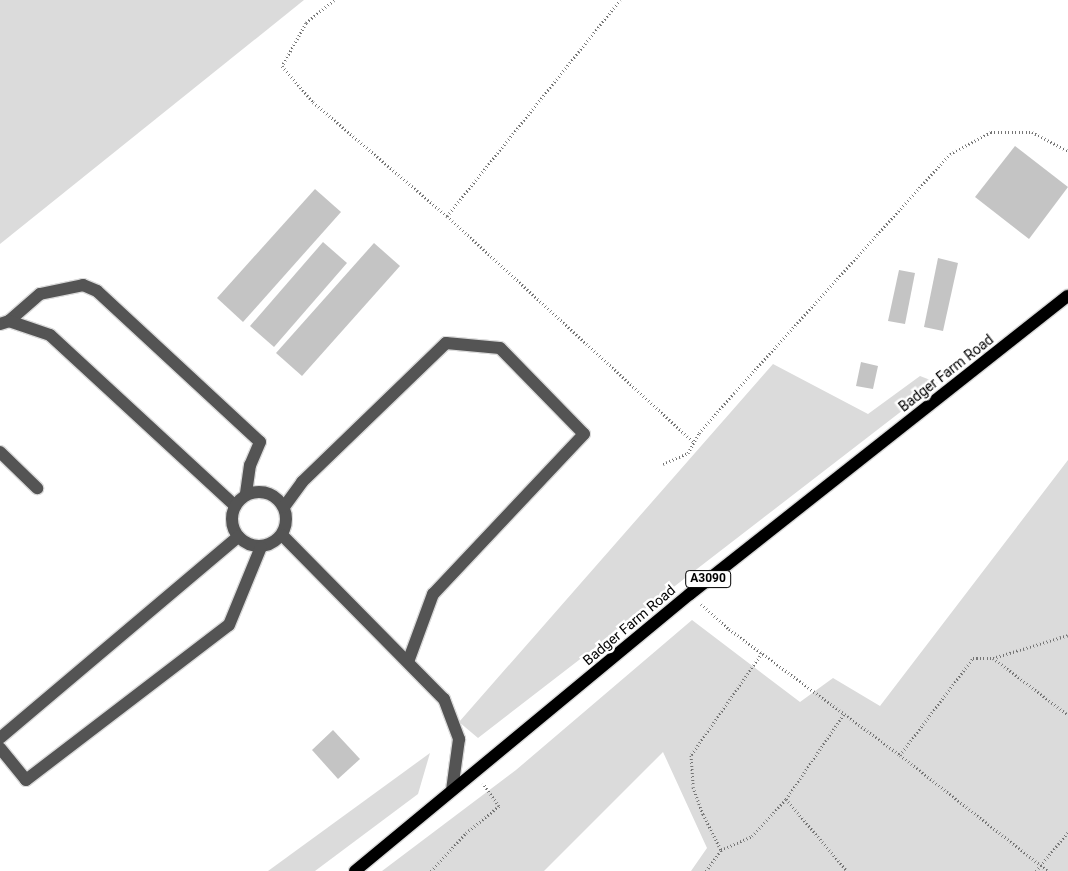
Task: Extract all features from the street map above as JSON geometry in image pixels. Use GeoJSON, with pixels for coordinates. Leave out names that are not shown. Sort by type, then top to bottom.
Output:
{"type":"FeatureCollection","features":[{"type":"Feature","properties":{"kind":"main road","name":"Badger Farm Road"},"geometry":{"type":"LineString","coordinates":[[355,871],[690,594],[1068,296]]}},
{"type":"Feature","properties":{"kind":"lane"},"geometry":{"type":"LineString","coordinates":[[5,322],[40,294],[83,285],[97,291],[260,442],[250,465],[246,495],[235,506],[232,522],[238,537],[245,543],[261,547],[277,541],[282,535],[287,522],[284,507],[268,493],[246,495]]}},
{"type":"Feature","properties":{"kind":"lane"},"geometry":{"type":"LineString","coordinates":[[5,322],[50,336],[235,506]]}},
{"type":"Feature","properties":{"kind":"lane"},"geometry":{"type":"LineString","coordinates":[[284,507],[302,482],[446,344],[500,348],[584,434],[433,594],[408,662]]}},
{"type":"Feature","properties":{"kind":"lane"},"geometry":{"type":"LineString","coordinates":[[0,452],[37,488]]}},
{"type":"Feature","properties":{"kind":"lane"},"geometry":{"type":"LineString","coordinates":[[282,535],[444,698],[459,739],[452,790]]}},
{"type":"Feature","properties":{"kind":"lane"},"geometry":{"type":"LineString","coordinates":[[0,738],[238,537]]}},
{"type":"Feature","properties":{"kind":"lane"},"geometry":{"type":"LineString","coordinates":[[0,748],[26,780],[229,625],[261,547]]}},
{"type":"Feature","properties":{"kind":"path"},"geometry":{"type":"LineString","coordinates":[[334,0],[306,23],[282,66],[314,102],[447,216],[694,442]]}},
{"type":"Feature","properties":{"kind":"path"},"geometry":{"type":"LineString","coordinates":[[447,216],[620,0]]}},
{"type":"Feature","properties":{"kind":"path"},"geometry":{"type":"LineString","coordinates":[[662,464],[688,453],[694,442],[734,392],[950,154],[991,132],[1032,132],[1068,151]]}},
{"type":"Feature","properties":{"kind":"path"},"geometry":{"type":"LineString","coordinates":[[690,594],[762,654],[900,754],[1048,871]]}},
{"type":"Feature","properties":{"kind":"path"},"geometry":{"type":"LineString","coordinates":[[900,754],[973,658],[993,658],[1068,635]]}},
{"type":"Feature","properties":{"kind":"path"},"geometry":{"type":"LineString","coordinates":[[721,850],[693,787],[691,754],[762,654]]}},
{"type":"Feature","properties":{"kind":"path"},"geometry":{"type":"LineString","coordinates":[[993,658],[1068,715]]}},
{"type":"Feature","properties":{"kind":"path"},"geometry":{"type":"LineString","coordinates":[[706,871],[721,850],[752,836],[786,798],[844,714]]}},
{"type":"Feature","properties":{"kind":"path"},"geometry":{"type":"LineString","coordinates":[[432,871],[466,833],[499,806],[475,771]]}},
{"type":"Feature","properties":{"kind":"path"},"geometry":{"type":"LineString","coordinates":[[786,798],[847,871]]}},
{"type":"Feature","properties":{"kind":"path"},"geometry":{"type":"LineString","coordinates":[[1036,871],[1068,832]]}},
{"type":"Feature","properties":{"kind":"shaded area"},"geometry":{"type":"Polygon","coordinates":[[[0,0],[304,0],[0,244],[0,0]]]}},
{"type":"Feature","properties":{"kind":"shaded area"},"geometry":{"type":"Polygon","coordinates":[[[773,364],[868,414],[920,376],[938,383],[478,738],[459,722],[773,364]]]}},
{"type":"Feature","properties":{"kind":"shaded area"},"geometry":{"type":"Polygon","coordinates":[[[1068,460],[1068,871],[691,871],[707,848],[663,752],[544,871],[382,871],[516,770],[692,620],[800,702],[833,678],[880,706],[1068,460]]]}},
{"type":"Feature","properties":{"kind":"shaded area"},"geometry":{"type":"Polygon","coordinates":[[[430,753],[418,794],[315,871],[268,871],[430,753]]]}},
{"type":"Feature","properties":{"kind":"building"},"geometry":{"type":"Polygon","coordinates":[[[1015,146],[1068,187],[1029,239],[975,197],[1015,146]]]}},
{"type":"Feature","properties":{"kind":"building"},"geometry":{"type":"Polygon","coordinates":[[[315,189],[341,212],[243,322],[217,298],[315,189]]]}},
{"type":"Feature","properties":{"kind":"building"},"geometry":{"type":"Polygon","coordinates":[[[323,242],[347,263],[274,347],[250,326],[323,242]]]}},
{"type":"Feature","properties":{"kind":"building"},"geometry":{"type":"Polygon","coordinates":[[[374,243],[400,266],[302,376],[276,353],[374,243]]]}},
{"type":"Feature","properties":{"kind":"building"},"geometry":{"type":"Polygon","coordinates":[[[938,258],[958,263],[943,331],[924,327],[938,258]]]}},
{"type":"Feature","properties":{"kind":"building"},"geometry":{"type":"Polygon","coordinates":[[[899,270],[915,273],[905,324],[888,321],[899,270]]]}},
{"type":"Feature","properties":{"kind":"building"},"geometry":{"type":"Polygon","coordinates":[[[861,362],[878,366],[873,389],[856,386],[861,362]]]}},
{"type":"Feature","properties":{"kind":"building"},"geometry":{"type":"Polygon","coordinates":[[[333,730],[360,759],[338,779],[312,750],[333,730]]]}}]}
